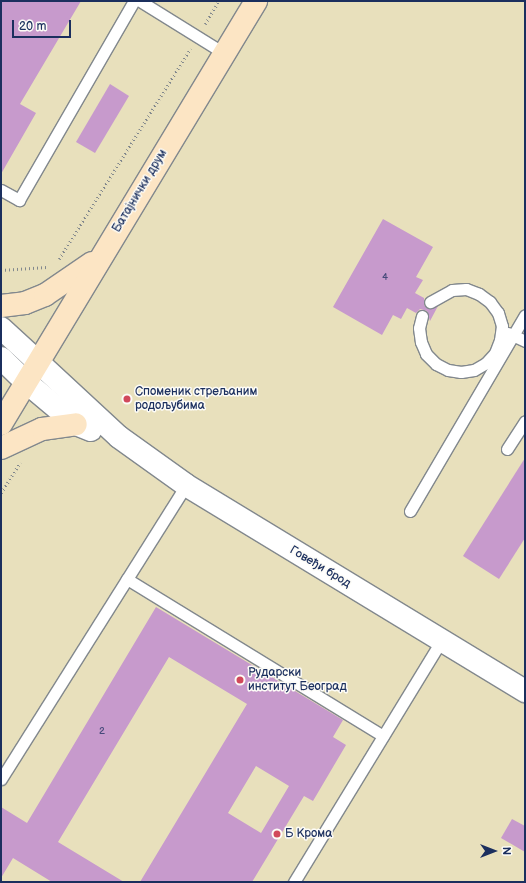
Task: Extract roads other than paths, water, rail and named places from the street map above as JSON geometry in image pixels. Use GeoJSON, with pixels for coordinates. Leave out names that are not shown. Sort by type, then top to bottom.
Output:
{"type":"FeatureCollection","features":[{"type":"Feature","properties":{"kind":"main road","name":"Батајнички друм"},"geometry":{"type":"LineString","coordinates":[[1,424],[99,257],[256,1]]}},
{"type":"Feature","properties":{"kind":"main road"},"geometry":{"type":"LineString","coordinates":[[1,306],[25,303],[46,295],[80,274],[99,257]]}},
{"type":"Feature","properties":{"kind":"main road"},"geometry":{"type":"LineString","coordinates":[[1,448],[42,429],[76,424]]}},
{"type":"Feature","properties":{"kind":"street"},"geometry":{"type":"LineString","coordinates":[[1,328],[119,437]]}},
{"type":"Feature","properties":{"kind":"street"},"geometry":{"type":"LineString","coordinates":[[1,358],[26,382],[76,424],[119,437]]}},
{"type":"Feature","properties":{"kind":"street","name":"Говеђи брод"},"geometry":{"type":"LineString","coordinates":[[119,437],[186,485],[525,691]]}},
{"type":"Feature","properties":{"kind":"lane"},"geometry":{"type":"LineString","coordinates":[[1,190],[19,200],[134,1]]}},
{"type":"Feature","properties":{"kind":"lane"},"geometry":{"type":"LineString","coordinates":[[140,1],[224,53]]}},
{"type":"Feature","properties":{"kind":"lane"},"geometry":{"type":"LineString","coordinates":[[422,316],[419,328],[421,342],[426,354],[436,364],[448,370],[461,372],[474,370],[486,363],[495,353],[501,332],[498,313],[490,302],[479,294],[466,289],[452,290],[430,302]]}},
{"type":"Feature","properties":{"kind":"lane"},"geometry":{"type":"LineString","coordinates":[[410,511],[525,315]]}},
{"type":"Feature","properties":{"kind":"lane"},"geometry":{"type":"LineString","coordinates":[[501,332],[514,334],[525,340]]}},
{"type":"Feature","properties":{"kind":"lane"},"geometry":{"type":"LineString","coordinates":[[507,449],[525,421]]}},
{"type":"Feature","properties":{"kind":"lane"},"geometry":{"type":"LineString","coordinates":[[1,779],[186,485]]}},
{"type":"Feature","properties":{"kind":"lane"},"geometry":{"type":"LineString","coordinates":[[127,579],[383,736]]}},
{"type":"Feature","properties":{"kind":"lane"},"geometry":{"type":"LineString","coordinates":[[294,882],[441,641]]}},
{"type":"Feature","properties":{"kind":"place","name":"Споменик стрељаним родољубима"},"geometry":{"type":"Point","coordinates":[127,399]}},
{"type":"Feature","properties":{"kind":"place","name":"Рударски институт Београд"},"geometry":{"type":"Point","coordinates":[240,680]}},
{"type":"Feature","properties":{"kind":"place","name":"Б Крома"},"geometry":{"type":"Point","coordinates":[277,834]}}]}
